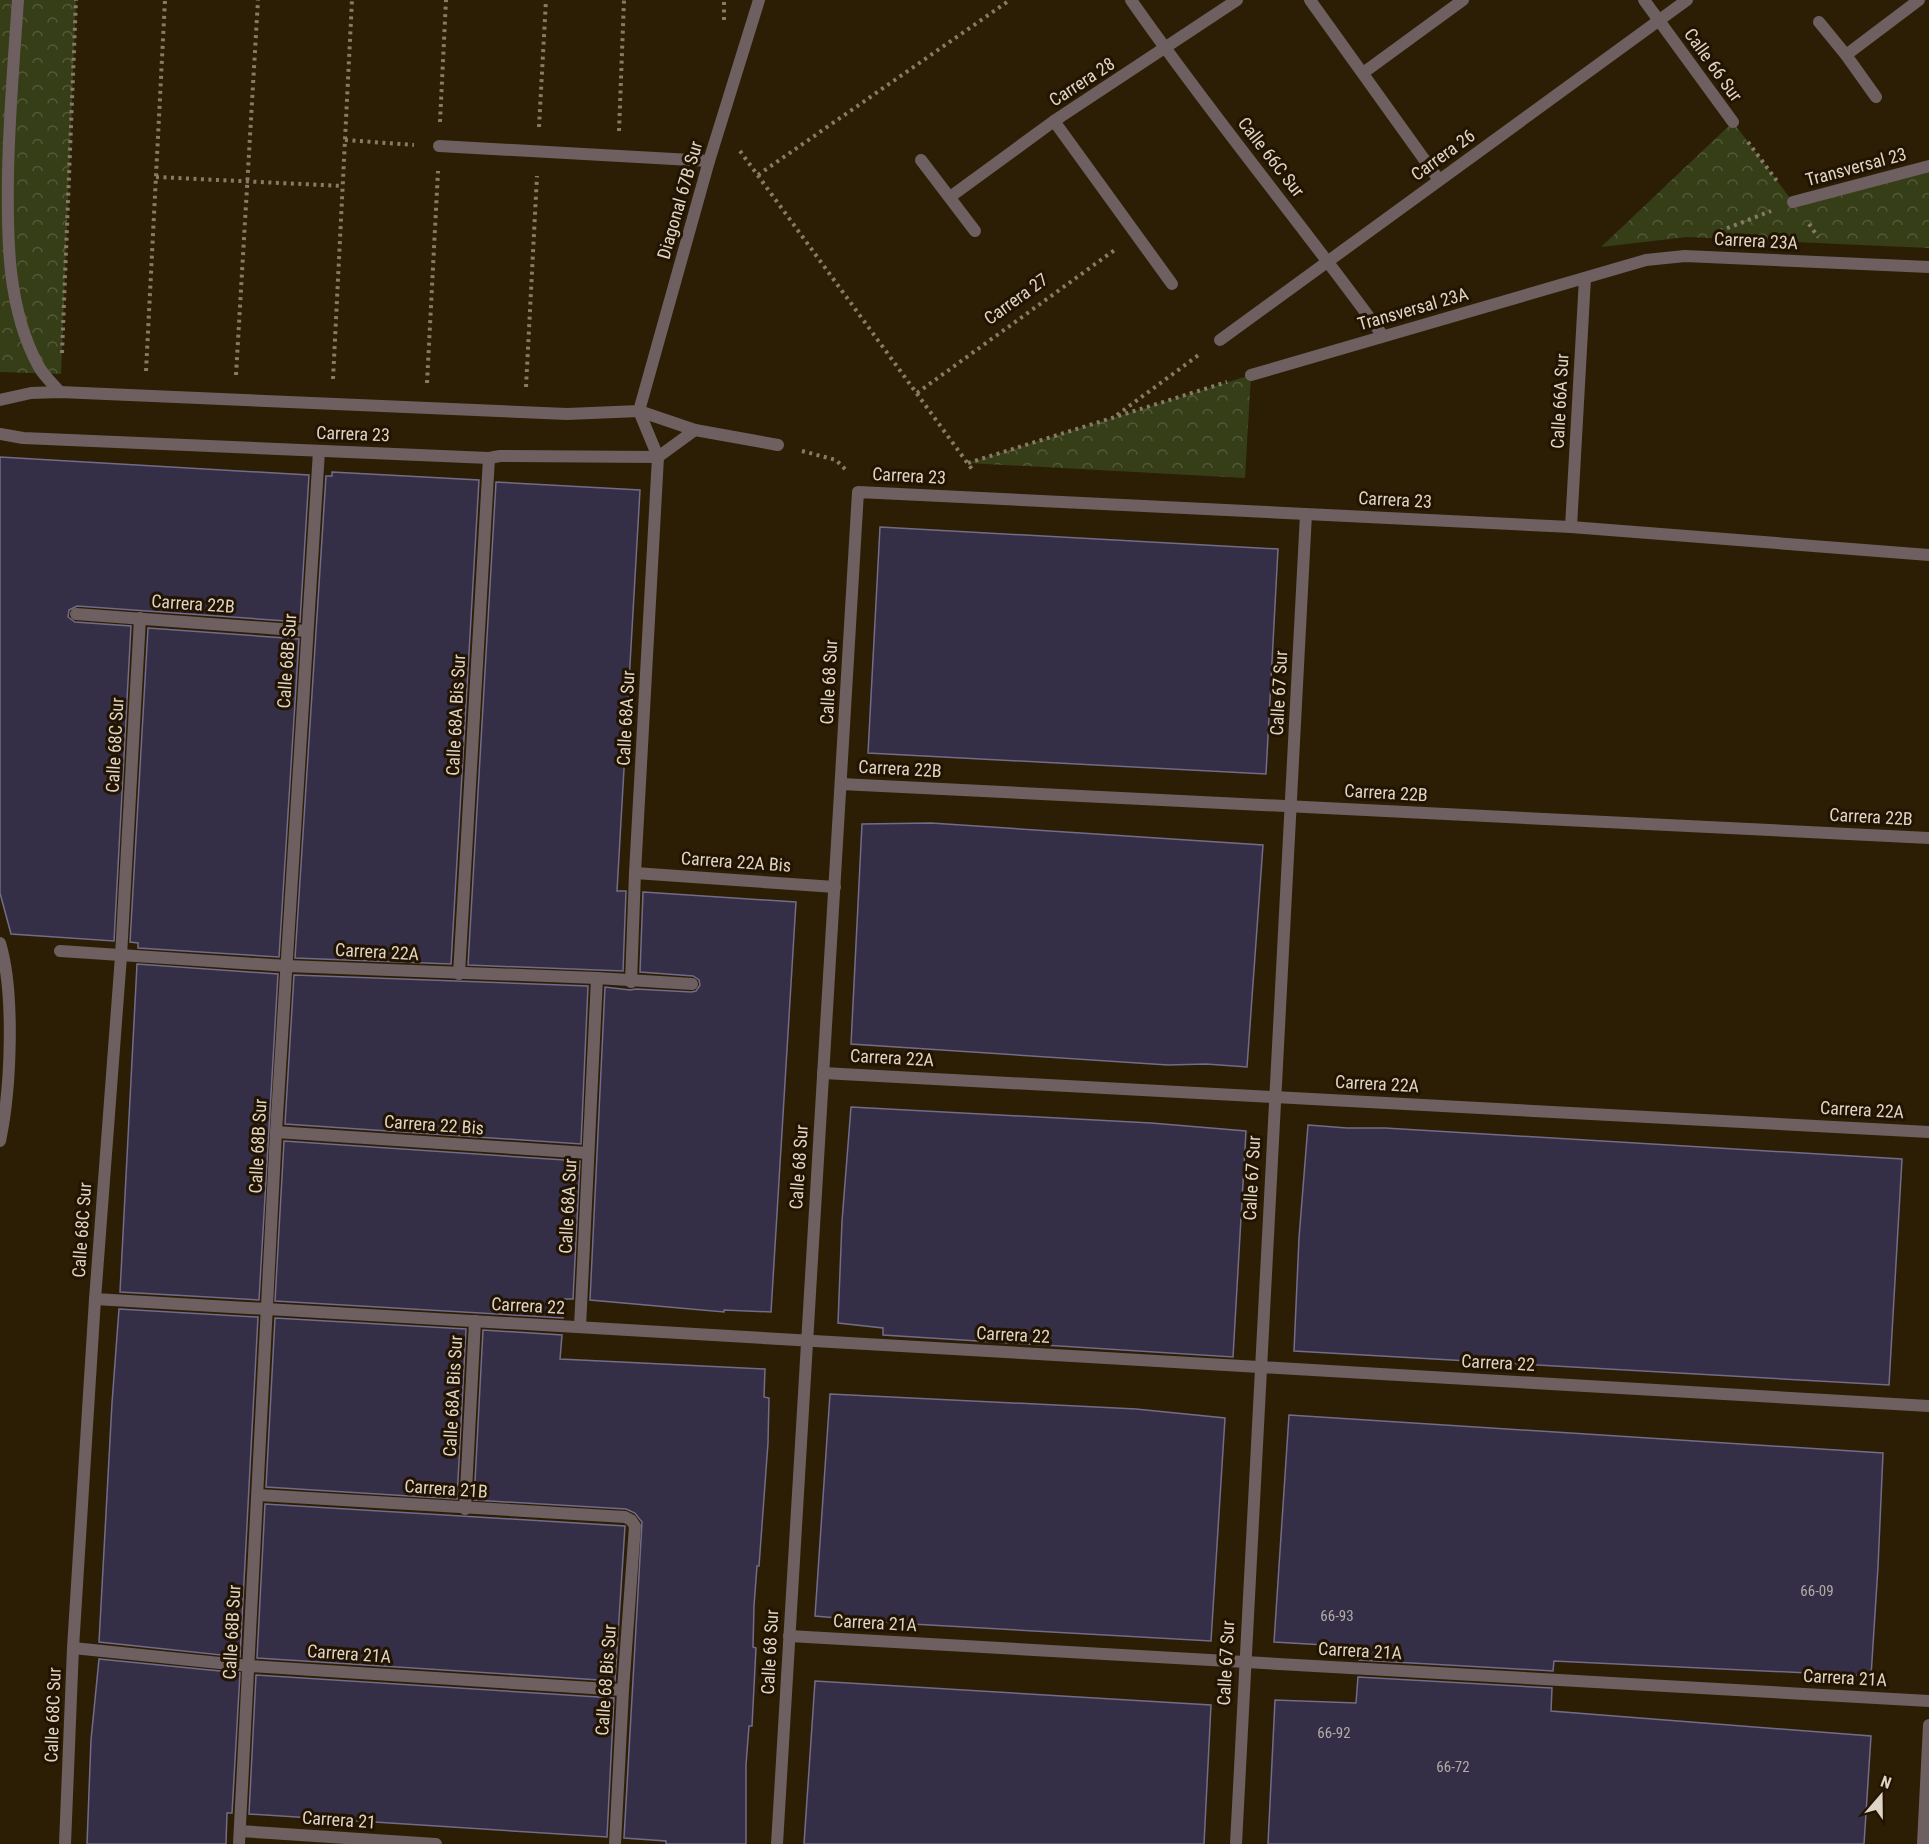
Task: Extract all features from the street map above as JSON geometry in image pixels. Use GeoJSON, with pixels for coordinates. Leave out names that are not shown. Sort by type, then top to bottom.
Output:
{"type":"FeatureCollection","features":[{"type":"Feature","properties":{"kind":"street"},"geometry":{"type":"LineString","coordinates":[[18,0],[9,139],[9,258],[15,294],[27,339],[40,369],[60,392]]}},
{"type":"Feature","properties":{"kind":"street","name":"Diagonal 67B Sur"},"geometry":{"type":"LineString","coordinates":[[639,411],[709,161],[759,0]]}},
{"type":"Feature","properties":{"kind":"street","name":"Calle 66C Sur"},"geometry":{"type":"LineString","coordinates":[[1131,0],[1165,49],[1383,336]]}},
{"type":"Feature","properties":{"kind":"street","name":"Carrera 28"},"geometry":{"type":"LineString","coordinates":[[950,197],[1054,122],[1237,0]]}},
{"type":"Feature","properties":{"kind":"street"},"geometry":{"type":"LineString","coordinates":[[1310,0],[1439,180]]}},
{"type":"Feature","properties":{"kind":"street"},"geometry":{"type":"LineString","coordinates":[[1363,73],[1463,0]]}},
{"type":"Feature","properties":{"kind":"street","name":"Calle 66 Sur"},"geometry":{"type":"LineString","coordinates":[[1644,0],[1733,122]]}},
{"type":"Feature","properties":{"kind":"street","name":"Carrera 26"},"geometry":{"type":"LineString","coordinates":[[1220,340],[1687,0]]}},
{"type":"Feature","properties":{"kind":"street"},"geometry":{"type":"LineString","coordinates":[[1846,55],[1919,0]]}},
{"type":"Feature","properties":{"kind":"street"},"geometry":{"type":"LineString","coordinates":[[1819,22],[1876,97]]}},
{"type":"Feature","properties":{"kind":"street"},"geometry":{"type":"LineString","coordinates":[[1054,122],[1172,284]]}},
{"type":"Feature","properties":{"kind":"street"},"geometry":{"type":"LineString","coordinates":[[439,146],[709,161]]}},
{"type":"Feature","properties":{"kind":"street"},"geometry":{"type":"LineString","coordinates":[[921,160],[975,231]]}},
{"type":"Feature","properties":{"kind":"street","name":"Transversal 23"},"geometry":{"type":"LineString","coordinates":[[1793,202],[1929,166]]}},
{"type":"Feature","properties":{"kind":"street","name":"Carrera 23A"},"geometry":{"type":"LineString","coordinates":[[1585,278],[1646,260],[1685,256],[1929,267]]}},
{"type":"Feature","properties":{"kind":"street","name":"Transversal 23A"},"geometry":{"type":"LineString","coordinates":[[1251,375],[1585,278]]}},
{"type":"Feature","properties":{"kind":"street","name":"Calle 66A Sur"},"geometry":{"type":"LineString","coordinates":[[1571,527],[1585,278]]}},
{"type":"Feature","properties":{"kind":"street","name":"Carrera 23"},"geometry":{"type":"LineString","coordinates":[[0,400],[31,393],[60,392],[567,414],[639,411],[694,430],[778,445]]}},
{"type":"Feature","properties":{"kind":"street"},"geometry":{"type":"LineString","coordinates":[[639,411],[658,457],[694,430]]}},
{"type":"Feature","properties":{"kind":"street","name":"Carrera 23"},"geometry":{"type":"LineString","coordinates":[[0,434],[23,438],[489,458],[500,456],[658,457]]}},
{"type":"Feature","properties":{"kind":"street","name":"Calle 68B Sur"},"geometry":{"type":"LineString","coordinates":[[239,1838],[276,1132],[319,451]]}},
{"type":"Feature","properties":{"kind":"street","name":"Calle 68A Sur"},"geometry":{"type":"LineString","coordinates":[[631,982],[658,457]]}},
{"type":"Feature","properties":{"kind":"street","name":"Calle 68A Bis Sur"},"geometry":{"type":"LineString","coordinates":[[459,974],[489,458]]}},
{"type":"Feature","properties":{"kind":"street","name":"Carrera 23"},"geometry":{"type":"LineString","coordinates":[[858,492],[1571,527],[1929,555]]}},
{"type":"Feature","properties":{"kind":"street","name":"Calle 68 Sur"},"geometry":{"type":"LineString","coordinates":[[777,1844],[858,492]]}},
{"type":"Feature","properties":{"kind":"street","name":"Calle 67 Sur"},"geometry":{"type":"LineString","coordinates":[[1236,1844],[1306,514]]}},
{"type":"Feature","properties":{"kind":"street","name":"Carrera 22B"},"geometry":{"type":"LineString","coordinates":[[76,614],[307,631]]}},
{"type":"Feature","properties":{"kind":"street","name":"Calle 68C Sur"},"geometry":{"type":"LineString","coordinates":[[65,1844],[73,1648],[95,1299],[121,956],[140,618]]}},
{"type":"Feature","properties":{"kind":"street","name":"Carrera 22B"},"geometry":{"type":"LineString","coordinates":[[840,784],[1929,838]]}},
{"type":"Feature","properties":{"kind":"street","name":"Carrera 22A Bis"},"geometry":{"type":"LineString","coordinates":[[635,873],[835,886]]}},
{"type":"Feature","properties":{"kind":"street"},"geometry":{"type":"LineString","coordinates":[[0,943],[6,969],[9,1019],[8,1079],[0,1141]]}},
{"type":"Feature","properties":{"kind":"street","name":"Carrera 22A"},"geometry":{"type":"LineString","coordinates":[[60,951],[286,966],[692,984]]}},
{"type":"Feature","properties":{"kind":"street","name":"Calle 68A Sur"},"geometry":{"type":"LineString","coordinates":[[580,1327],[597,978]]}},
{"type":"Feature","properties":{"kind":"street","name":"Carrera 22A"},"geometry":{"type":"LineString","coordinates":[[823,1073],[1929,1132]]}},
{"type":"Feature","properties":{"kind":"street","name":"Carrera 22 Bis"},"geometry":{"type":"LineString","coordinates":[[276,1132],[588,1153]]}},
{"type":"Feature","properties":{"kind":"street","name":"Carrera 22"},"geometry":{"type":"LineString","coordinates":[[95,1299],[1929,1406]]}},
{"type":"Feature","properties":{"kind":"street","name":"Calle 68A Bis Sur"},"geometry":{"type":"LineString","coordinates":[[465,1509],[475,1321]]}},
{"type":"Feature","properties":{"kind":"street","name":"Carrera 21B"},"geometry":{"type":"LineString","coordinates":[[258,1495],[625,1517],[631,1520]]}},
{"type":"Feature","properties":{"kind":"street","name":"Calle 68 Bis Sur"},"geometry":{"type":"LineString","coordinates":[[615,1844],[635,1526],[631,1520]]}},
{"type":"Feature","properties":{"kind":"street","name":"Carrera 21A"},"geometry":{"type":"LineString","coordinates":[[789,1636],[1929,1701]]}},
{"type":"Feature","properties":{"kind":"street","name":"Carrera 21A"},"geometry":{"type":"LineString","coordinates":[[73,1648],[249,1666],[623,1690]]}},
{"type":"Feature","properties":{"kind":"street"},"geometry":{"type":"LineString","coordinates":[[1923,1844],[1929,1725]]}},
{"type":"Feature","properties":{"kind":"street","name":"Carrera 21"},"geometry":{"type":"LineString","coordinates":[[239,1838],[436,1844]]}},
{"type":"Feature","properties":{"kind":"path"},"geometry":{"type":"LineString","coordinates":[[60,392],[75,0]]}},
{"type":"Feature","properties":{"kind":"path"},"geometry":{"type":"LineString","coordinates":[[145,395],[165,0]]}},
{"type":"Feature","properties":{"kind":"path"},"geometry":{"type":"LineString","coordinates":[[235,399],[258,0]]}},
{"type":"Feature","properties":{"kind":"path"},"geometry":{"type":"LineString","coordinates":[[332,403],[352,0]]}},
{"type":"Feature","properties":{"kind":"path"},"geometry":{"type":"LineString","coordinates":[[426,407],[446,0]]}},
{"type":"Feature","properties":{"kind":"path"},"geometry":{"type":"LineString","coordinates":[[525,412],[546,0]]}},
{"type":"Feature","properties":{"kind":"path"},"geometry":{"type":"LineString","coordinates":[[618,156],[624,0]]}},
{"type":"Feature","properties":{"kind":"path"},"geometry":{"type":"LineString","coordinates":[[758,175],[1010,0]]}},
{"type":"Feature","properties":{"kind":"path"},"geometry":{"type":"LineString","coordinates":[[721,124],[995,499]]}},
{"type":"Feature","properties":{"kind":"path"},"geometry":{"type":"LineString","coordinates":[[345,140],[439,146]]}},
{"type":"Feature","properties":{"kind":"path"},"geometry":{"type":"LineString","coordinates":[[156,177],[343,186]]}},
{"type":"Feature","properties":{"kind":"path"},"geometry":{"type":"LineString","coordinates":[[1685,256],[1718,231],[1793,202]]}},
{"type":"Feature","properties":{"kind":"path","name":"Carrera 27"},"geometry":{"type":"LineString","coordinates":[[917,393],[1136,234]]}},
{"type":"Feature","properties":{"kind":"path"},"geometry":{"type":"LineString","coordinates":[[1113,418],[1220,340]]}},
{"type":"Feature","properties":{"kind":"path"},"geometry":{"type":"LineString","coordinates":[[968,463],[1251,375]]}},
{"type":"Feature","properties":{"kind":"path"},"geometry":{"type":"LineString","coordinates":[[778,445],[837,460],[843,465],[858,492]]}},
{"type":"Feature","properties":{"kind":"green space"},"geometry":{"type":"Polygon","coordinates":[[[0,0],[76,0],[61,374],[0,372],[0,0]]]}},
{"type":"Feature","properties":{"kind":"green space"},"geometry":{"type":"Polygon","coordinates":[[[1733,122],[1793,202],[1929,166],[1929,248],[1687,237],[1601,247],[1733,122]]]}},
{"type":"Feature","properties":{"kind":"green space"},"geometry":{"type":"Polygon","coordinates":[[[1251,375],[1245,478],[968,463],[1251,375]]]}},
{"type":"Feature","properties":{"kind":"building"},"geometry":{"type":"Polygon","coordinates":[[[0,457],[309,475],[300,622],[77,606],[69,610],[68,617],[75,622],[131,626],[114,941],[11,934],[0,893],[0,457]]]}},
{"type":"Feature","properties":{"kind":"building"},"geometry":{"type":"Polygon","coordinates":[[[332,472],[479,480],[451,964],[295,958],[326,476],[332,476],[332,472]]]}},
{"type":"Feature","properties":{"kind":"building"},"geometry":{"type":"Polygon","coordinates":[[[496,482],[640,490],[617,891],[626,891],[623,971],[468,965],[496,482]]]}},
{"type":"Feature","properties":{"kind":"building"},"geometry":{"type":"Polygon","coordinates":[[[880,527],[1278,549],[1266,774],[868,753],[880,527]]]}},
{"type":"Feature","properties":{"kind":"building"},"geometry":{"type":"Polygon","coordinates":[[[148,628],[299,639],[279,957],[138,948],[138,943],[130,942],[148,628]]]}},
{"type":"Feature","properties":{"kind":"building"},"geometry":{"type":"Polygon","coordinates":[[[931,823],[1263,845],[1247,1067],[1206,1064],[1168,1065],[851,1044],[862,824],[931,823]]]}},
{"type":"Feature","properties":{"kind":"building"},"geometry":{"type":"Polygon","coordinates":[[[643,892],[796,902],[771,1312],[724,1310],[724,1312],[590,1300],[605,987],[691,992],[696,991],[700,985],[699,980],[693,976],[640,972],[643,892]]]}},
{"type":"Feature","properties":{"kind":"building"},"geometry":{"type":"Polygon","coordinates":[[[137,964],[278,974],[259,1300],[120,1292],[137,964]]]}},
{"type":"Feature","properties":{"kind":"building"},"geometry":{"type":"Polygon","coordinates":[[[294,975],[588,986],[581,1144],[285,1124],[294,975]]]}},
{"type":"Feature","properties":{"kind":"building"},"geometry":{"type":"Polygon","coordinates":[[[851,1107],[1151,1123],[1246,1131],[1233,1357],[883,1335],[883,1328],[838,1323],[842,1221],[851,1107]]]}},
{"type":"Feature","properties":{"kind":"building"},"geometry":{"type":"Polygon","coordinates":[[[1308,1125],[1902,1159],[1889,1385],[1294,1351],[1299,1238],[1308,1125]]]}},
{"type":"Feature","properties":{"kind":"building"},"geometry":{"type":"Polygon","coordinates":[[[284,1141],[580,1161],[573,1299],[564,1299],[563,1318],[275,1301],[284,1141]]]}},
{"type":"Feature","properties":{"kind":"building"},"geometry":{"type":"Polygon","coordinates":[[[119,1309],[258,1317],[240,1657],[99,1642],[119,1309]]]}},
{"type":"Feature","properties":{"kind":"building"},"geometry":{"type":"Polygon","coordinates":[[[275,1318],[466,1329],[457,1499],[266,1487],[275,1318]]]}},
{"type":"Feature","properties":{"kind":"building"},"geometry":{"type":"Polygon","coordinates":[[[483,1330],[562,1335],[560,1359],[765,1369],[764,1397],[769,1398],[768,1443],[754,1606],[753,1647],[756,1648],[752,1726],[749,1726],[746,1765],[746,1844],[666,1844],[666,1841],[624,1838],[642,1522],[635,1513],[626,1509],[474,1500],[483,1330]]]}},
{"type":"Feature","properties":{"kind":"building"},"geometry":{"type":"Polygon","coordinates":[[[830,1394],[1136,1409],[1225,1418],[1211,1641],[894,1623],[815,1616],[830,1394]]]}},
{"type":"Feature","properties":{"kind":"building"},"geometry":{"type":"Polygon","coordinates":[[[1289,1415],[1883,1453],[1871,1676],[1554,1661],[1553,1671],[1359,1660],[1359,1647],[1274,1642],[1289,1415]]]}},
{"type":"Feature","properties":{"kind":"building"},"geometry":{"type":"Polygon","coordinates":[[[265,1504],[625,1526],[615,1681],[257,1658],[265,1504]]]}},
{"type":"Feature","properties":{"kind":"building"},"geometry":{"type":"Polygon","coordinates":[[[99,1659],[240,1673],[232,1813],[227,1813],[226,1844],[87,1844],[91,1740],[99,1659]]]}},
{"type":"Feature","properties":{"kind":"building"},"geometry":{"type":"Polygon","coordinates":[[[256,1675],[614,1698],[607,1837],[249,1814],[256,1675]]]}},
{"type":"Feature","properties":{"kind":"building"},"geometry":{"type":"Polygon","coordinates":[[[1358,1677],[1552,1688],[1551,1711],[1871,1736],[1864,1844],[1268,1844],[1275,1700],[1356,1703],[1358,1677]]]}},
{"type":"Feature","properties":{"kind":"building"},"geometry":{"type":"Polygon","coordinates":[[[815,1681],[1211,1705],[1204,1844],[804,1844],[815,1681]]]}}]}
